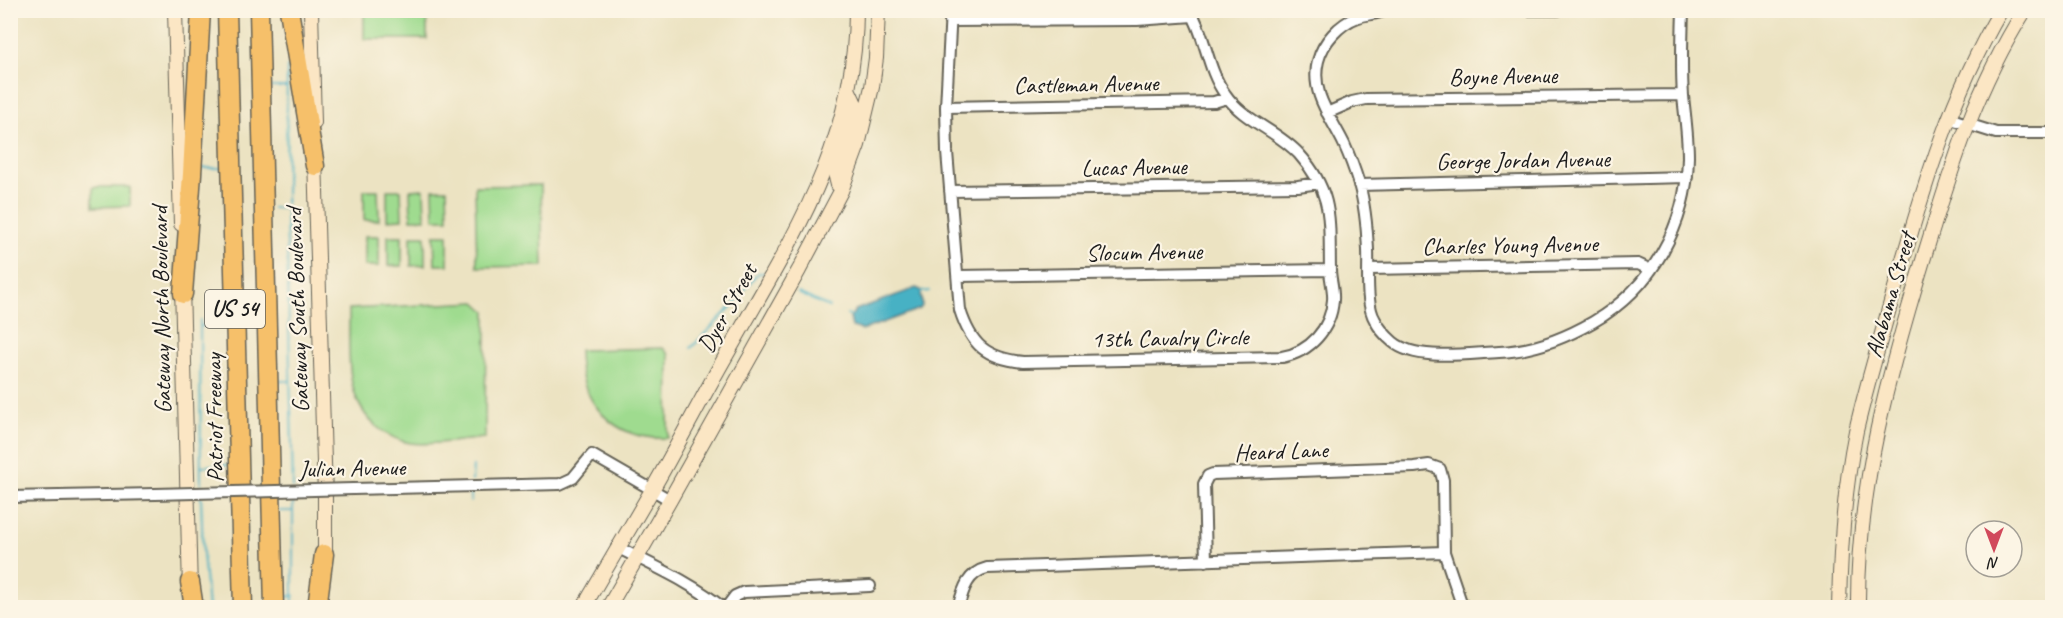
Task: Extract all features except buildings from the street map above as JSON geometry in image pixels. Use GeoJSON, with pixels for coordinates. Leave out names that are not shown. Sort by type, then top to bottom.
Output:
{"type":"FeatureCollection","features":[{"type":"Feature","properties":{"kind":"highway"},"geometry":{"type":"LineString","coordinates":[[183,294],[201,10]]}},
{"type":"Feature","properties":{"kind":"highway","name":"Patriot Freeway"},"geometry":{"type":"LineString","coordinates":[[227,10],[243,608]]}},
{"type":"Feature","properties":{"kind":"highway","name":"US 54"},"geometry":{"type":"LineString","coordinates":[[259,10],[274,608]]}},
{"type":"Feature","properties":{"kind":"highway"},"geometry":{"type":"LineString","coordinates":[[289,10],[315,166]]}},
{"type":"Feature","properties":{"kind":"highway"},"geometry":{"type":"LineString","coordinates":[[317,608],[324,554]]}},
{"type":"Feature","properties":{"kind":"highway"},"geometry":{"type":"LineString","coordinates":[[190,582],[192,608]]}},
{"type":"Feature","properties":{"kind":"main road","name":"Gateway North Boulevard"},"geometry":{"type":"LineString","coordinates":[[175,10],[190,582]]}},
{"type":"Feature","properties":{"kind":"main road","name":"Gateway South Boulevard"},"geometry":{"type":"LineString","coordinates":[[311,10],[325,496],[326,608]]}},
{"type":"Feature","properties":{"kind":"main road","name":"Dyer Street"},"geometry":{"type":"LineString","coordinates":[[583,608],[652,490],[815,194],[839,132],[849,92],[855,46],[856,10]]}},
{"type":"Feature","properties":{"kind":"main road","name":"Dyer Street"},"geometry":{"type":"LineString","coordinates":[[608,608],[799,270],[842,187],[858,145],[872,87],[878,10]]}},
{"type":"Feature","properties":{"kind":"main road","name":"Alabama Street"},"geometry":{"type":"LineString","coordinates":[[1839,608],[1844,510],[1856,433],[1866,390],[1918,209],[1948,118],[2001,10]]}},
{"type":"Feature","properties":{"kind":"main road","name":"Alabama Street"},"geometry":{"type":"LineString","coordinates":[[1858,608],[1859,548],[1864,498],[1876,430],[1918,278],[1967,125],[1999,56],[2025,10]]}},
{"type":"Feature","properties":{"kind":"main road"},"geometry":{"type":"LineString","coordinates":[[842,187],[838,185],[836,177],[856,108],[849,92]]}},
{"type":"Feature","properties":{"kind":"main road"},"geometry":{"type":"LineString","coordinates":[[698,406],[717,415]]}},
{"type":"Feature","properties":{"kind":"street"},"geometry":{"type":"LineString","coordinates":[[1386,10],[1358,17],[1346,23],[1327,42],[1317,63],[1318,93],[1344,144],[1359,185],[1366,230],[1370,301],[1374,319],[1384,334],[1395,344],[1422,354],[1507,352],[1530,348],[1563,338],[1609,313],[1636,290],[1651,270],[1672,234],[1678,220],[1687,177],[1687,132],[1683,94],[1683,10]]}},
{"type":"Feature","properties":{"kind":"street"},"geometry":{"type":"LineString","coordinates":[[1472,10],[1558,10]]}},
{"type":"Feature","properties":{"kind":"street"},"geometry":{"type":"LineString","coordinates":[[950,16],[1137,20],[1191,13]]}},
{"type":"Feature","properties":{"kind":"street","name":"13th Cavalry Circle"},"geometry":{"type":"LineString","coordinates":[[950,16],[946,107],[950,191],[960,310],[965,327],[973,341],[988,352],[1005,360],[1282,357],[1293,355],[1310,345],[1319,336],[1327,323],[1333,301],[1330,270],[1330,222],[1325,197],[1319,183],[1299,154],[1242,112],[1227,98],[1213,72],[1199,26],[1191,13]]}},
{"type":"Feature","properties":{"kind":"street","name":"Boyne Avenue"},"geometry":{"type":"LineString","coordinates":[[1327,113],[1352,102],[1366,99],[1683,94]]}},
{"type":"Feature","properties":{"kind":"street","name":"Castleman Avenue"},"geometry":{"type":"LineString","coordinates":[[946,107],[1214,102],[1227,98]]}},
{"type":"Feature","properties":{"kind":"street"},"geometry":{"type":"LineString","coordinates":[[1948,118],[1996,133],[2052,133]]}},
{"type":"Feature","properties":{"kind":"street","name":"George Jordan Avenue"},"geometry":{"type":"LineString","coordinates":[[1359,185],[1687,177]]}},
{"type":"Feature","properties":{"kind":"street","name":"Lucas Avenue"},"geometry":{"type":"LineString","coordinates":[[950,191],[1298,186],[1319,183]]}},
{"type":"Feature","properties":{"kind":"street","name":"Charles Young Avenue"},"geometry":{"type":"LineString","coordinates":[[1369,269],[1638,264],[1651,270]]}},
{"type":"Feature","properties":{"kind":"street","name":"Slocum Avenue"},"geometry":{"type":"LineString","coordinates":[[958,276],[1330,270]]}},
{"type":"Feature","properties":{"kind":"street","name":"Julian Avenue"},"geometry":{"type":"LineString","coordinates":[[10,497],[560,484],[573,478],[592,455],[670,500]]}},
{"type":"Feature","properties":{"kind":"street","name":"Heard Lane"},"geometry":{"type":"LineString","coordinates":[[1206,561],[1204,484],[1208,476],[1429,465],[1440,469],[1443,480],[1444,552]]}},
{"type":"Feature","properties":{"kind":"street"},"geometry":{"type":"LineString","coordinates":[[617,547],[707,594],[724,608],[735,596],[744,592],[870,586]]}},
{"type":"Feature","properties":{"kind":"street"},"geometry":{"type":"LineString","coordinates":[[958,608],[969,579],[980,570],[987,568],[1444,552],[1463,608]]}},
{"type":"Feature","properties":{"kind":"green space"},"geometry":{"type":"Polygon","coordinates":[[[364,11],[427,11],[427,39],[364,39],[364,11]]]}},
{"type":"Feature","properties":{"kind":"green space"},"geometry":{"type":"Polygon","coordinates":[[[541,185],[543,266],[477,267],[475,186],[541,185]]]}},
{"type":"Feature","properties":{"kind":"green space"},"geometry":{"type":"Polygon","coordinates":[[[93,187],[130,187],[130,206],[93,207],[93,187]]]}},
{"type":"Feature","properties":{"kind":"green space"},"geometry":{"type":"Polygon","coordinates":[[[424,189],[425,219],[411,219],[410,190],[424,189]]]}},
{"type":"Feature","properties":{"kind":"green space"},"geometry":{"type":"Polygon","coordinates":[[[433,189],[447,189],[448,219],[434,219],[433,189]]]}},
{"type":"Feature","properties":{"kind":"green space"},"geometry":{"type":"Polygon","coordinates":[[[364,190],[378,190],[379,220],[364,220],[364,190]]]}},
{"type":"Feature","properties":{"kind":"green space"},"geometry":{"type":"Polygon","coordinates":[[[387,190],[401,190],[402,219],[387,220],[387,190]]]}},
{"type":"Feature","properties":{"kind":"green space"},"geometry":{"type":"Polygon","coordinates":[[[434,235],[448,235],[448,265],[435,265],[434,235]]]}},
{"type":"Feature","properties":{"kind":"green space"},"geometry":{"type":"Polygon","coordinates":[[[365,236],[379,236],[379,266],[365,266],[365,236]]]}},
{"type":"Feature","properties":{"kind":"green space"},"geometry":{"type":"Polygon","coordinates":[[[388,236],[402,236],[402,266],[388,266],[388,236]]]}},
{"type":"Feature","properties":{"kind":"green space"},"geometry":{"type":"Polygon","coordinates":[[[411,236],[425,236],[425,265],[411,266],[411,236]]]}},
{"type":"Feature","properties":{"kind":"green space"},"geometry":{"type":"Polygon","coordinates":[[[476,302],[486,311],[485,438],[418,444],[401,441],[377,427],[358,402],[353,388],[349,357],[349,309],[476,302]]]}},
{"type":"Feature","properties":{"kind":"green space"},"geometry":{"type":"Polygon","coordinates":[[[663,348],[669,355],[668,438],[631,433],[603,415],[593,401],[585,386],[579,350],[663,348]]]}},
{"type":"Feature","properties":{"kind":"water"},"geometry":{"type":"Polygon","coordinates":[[[916,288],[921,290],[922,306],[920,309],[863,330],[852,327],[850,318],[855,310],[916,288]]]}},
{"type":"Feature","properties":{"kind":"waterway"},"geometry":{"type":"LineString","coordinates":[[287,67],[286,208],[293,488]]}},
{"type":"Feature","properties":{"kind":"waterway"},"geometry":{"type":"LineString","coordinates":[[270,87],[287,87]]}},
{"type":"Feature","properties":{"kind":"waterway"},"geometry":{"type":"LineString","coordinates":[[201,168],[225,168]]}},
{"type":"Feature","properties":{"kind":"waterway"},"geometry":{"type":"LineString","coordinates":[[273,208],[285,208]]}},
{"type":"Feature","properties":{"kind":"waterway"},"geometry":{"type":"LineString","coordinates":[[691,348],[734,304],[755,276],[765,273]]}},
{"type":"Feature","properties":{"kind":"waterway"},"geometry":{"type":"LineString","coordinates":[[921,292],[929,291]]}},
{"type":"Feature","properties":{"kind":"waterway"},"geometry":{"type":"LineString","coordinates":[[798,293],[829,307]]}},
{"type":"Feature","properties":{"kind":"waterway"},"geometry":{"type":"LineString","coordinates":[[847,315],[851,316]]}},
{"type":"Feature","properties":{"kind":"waterway"},"geometry":{"type":"LineString","coordinates":[[200,320],[201,488]]}},
{"type":"Feature","properties":{"kind":"waterway"},"geometry":{"type":"LineString","coordinates":[[200,326],[230,326]]}},
{"type":"Feature","properties":{"kind":"waterway"},"geometry":{"type":"LineString","coordinates":[[277,381],[289,381]]}},
{"type":"Feature","properties":{"kind":"waterway"},"geometry":{"type":"LineString","coordinates":[[201,466],[231,465]]}},
{"type":"Feature","properties":{"kind":"waterway"},"geometry":{"type":"LineString","coordinates":[[472,481],[473,466]]}},
{"type":"Feature","properties":{"kind":"waterway"},"geometry":{"type":"LineString","coordinates":[[471,490],[471,502]]}},
{"type":"Feature","properties":{"kind":"waterway"},"geometry":{"type":"LineString","coordinates":[[293,493],[293,608]]}},
{"type":"Feature","properties":{"kind":"waterway"},"geometry":{"type":"LineString","coordinates":[[201,497],[208,608]]}},
{"type":"Feature","properties":{"kind":"waterway"},"geometry":{"type":"LineString","coordinates":[[278,511],[293,511]]}},
{"type":"Feature","properties":{"kind":"waterway"},"geometry":{"type":"LineString","coordinates":[[280,597],[294,596]]}}]}
